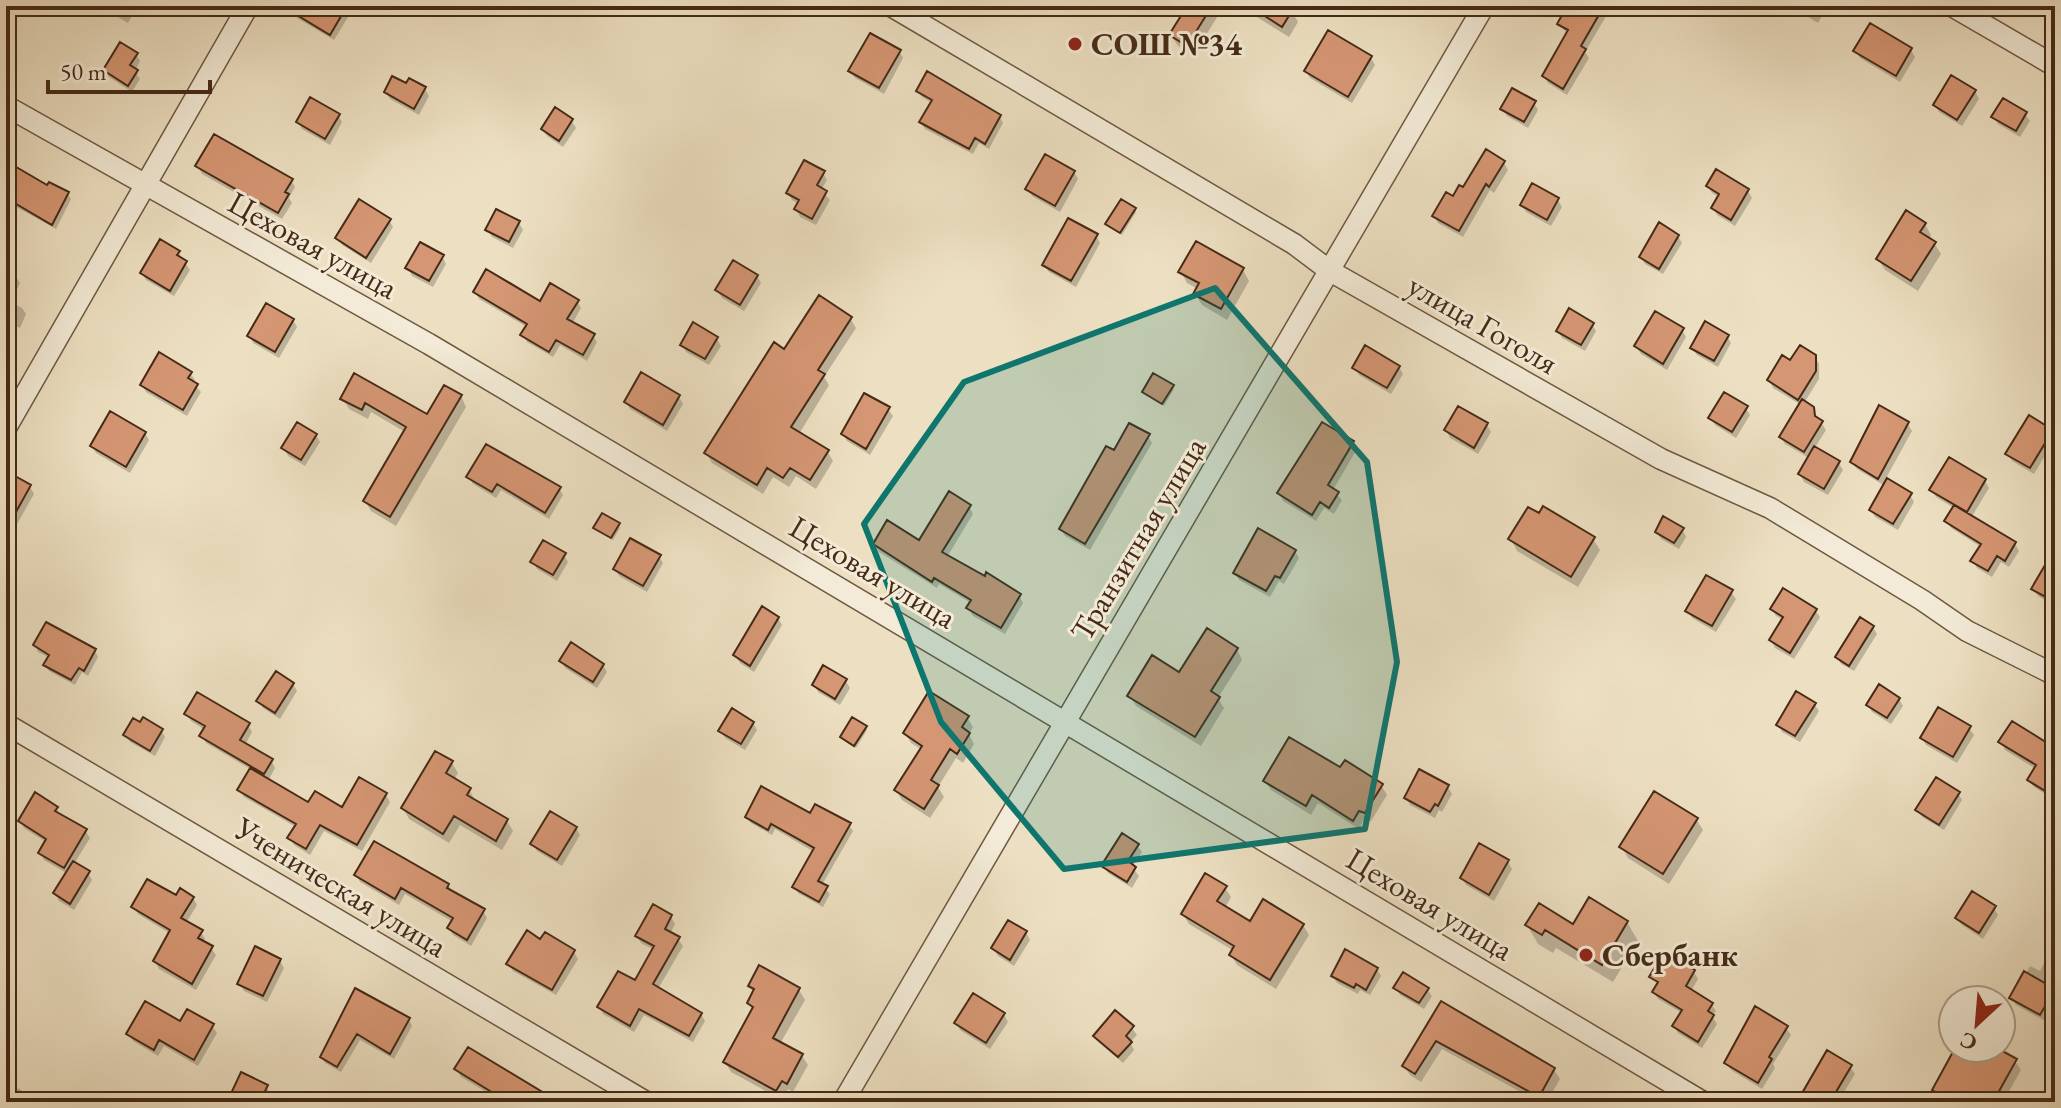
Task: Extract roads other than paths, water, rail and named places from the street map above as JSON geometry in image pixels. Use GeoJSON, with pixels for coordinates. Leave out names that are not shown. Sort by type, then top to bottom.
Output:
{"type":"FeatureCollection","features":[{"type":"Feature","properties":{"kind":"street"},"geometry":{"type":"LineString","coordinates":[[6,428],[248,6]]}},
{"type":"Feature","properties":{"kind":"street","name":"улица Гоголя"},"geometry":{"type":"LineString","coordinates":[[891,6],[1294,244],[1330,271],[1661,459],[1770,508],[1922,600],[1967,631],[2055,677]]}},
{"type":"Feature","properties":{"kind":"street","name":"Транзитная улица"},"geometry":{"type":"LineString","coordinates":[[843,1102],[1484,6]]}},
{"type":"Feature","properties":{"kind":"street"},"geometry":{"type":"LineString","coordinates":[[1952,6],[2055,66]]}},
{"type":"Feature","properties":{"kind":"street","name":"Цеховая улица"},"geometry":{"type":"LineString","coordinates":[[6,106],[429,344],[1703,1102]]}},
{"type":"Feature","properties":{"kind":"street","name":"Ученическая улица"},"geometry":{"type":"LineString","coordinates":[[6,724],[646,1102]]}},
{"type":"Feature","properties":{"kind":"place","name":"СОШ №34"},"geometry":{"type":"Point","coordinates":[1075,44]}},
{"type":"Feature","properties":{"kind":"place","name":"Сбербанк"},"geometry":{"type":"Point","coordinates":[1586,955]}}]}
